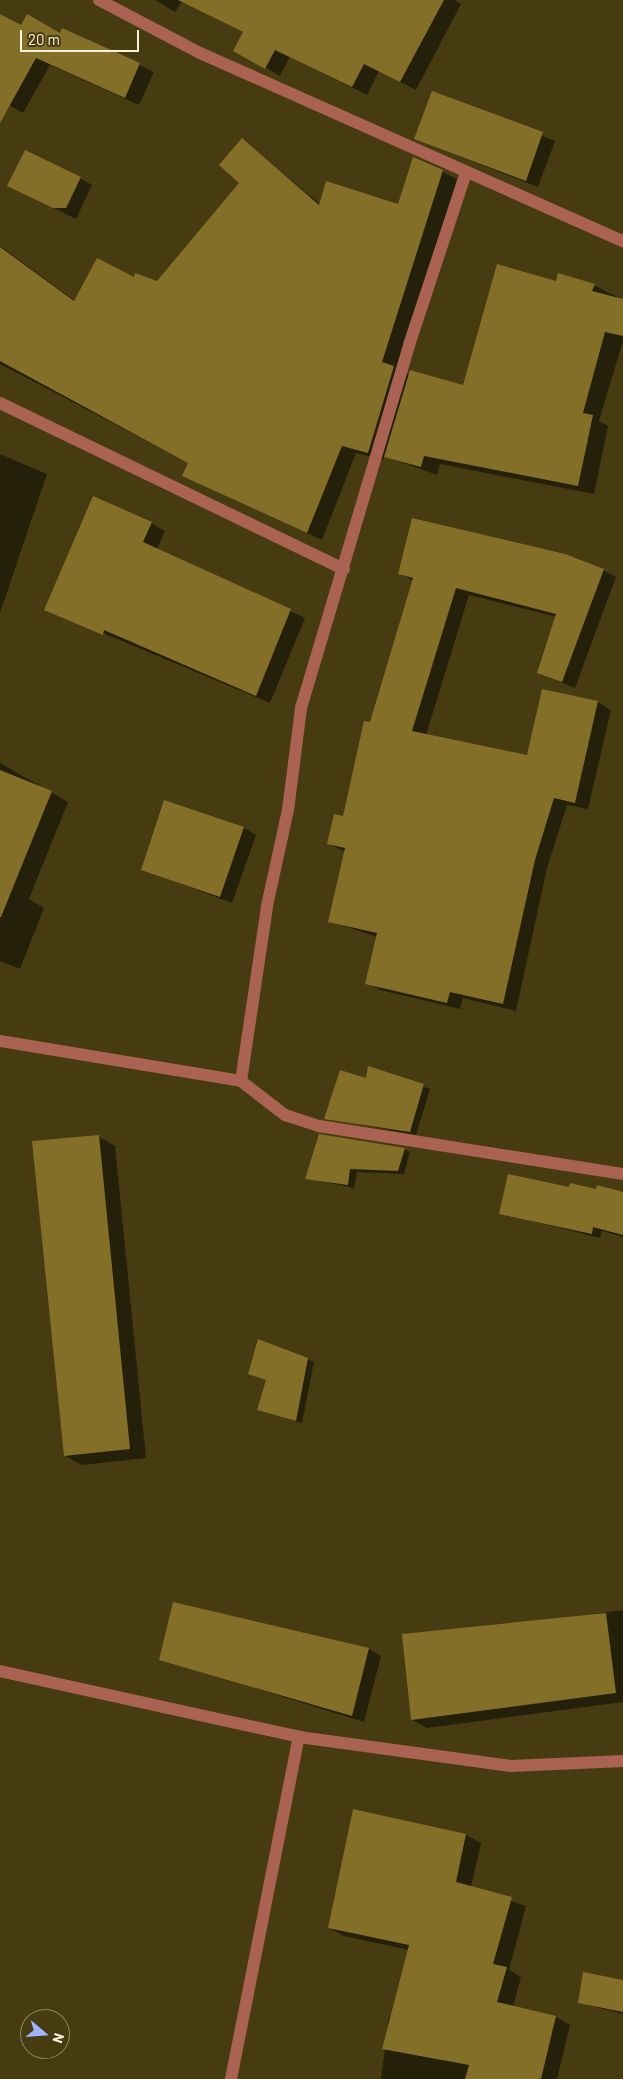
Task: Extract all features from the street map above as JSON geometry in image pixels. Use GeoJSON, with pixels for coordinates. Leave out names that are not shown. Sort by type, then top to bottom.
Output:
{"type":"FeatureCollection","features":[{"type":"Feature","properties":{"kind":"street"},"geometry":{"type":"LineString","coordinates":[[99,0],[200,52],[466,173],[623,241]]}},
{"type":"Feature","properties":{"kind":"street"},"geometry":{"type":"LineString","coordinates":[[241,1081],[266,906],[288,810],[300,708],[344,569],[409,344],[466,173]]}},
{"type":"Feature","properties":{"kind":"street"},"geometry":{"type":"LineString","coordinates":[[0,403],[344,569]]}},
{"type":"Feature","properties":{"kind":"street"},"geometry":{"type":"LineString","coordinates":[[0,1041],[241,1081],[284,1115],[319,1126],[623,1174]]}},
{"type":"Feature","properties":{"kind":"street"},"geometry":{"type":"LineString","coordinates":[[0,1671],[299,1737],[511,1766],[623,1760]]}},
{"type":"Feature","properties":{"kind":"street"},"geometry":{"type":"LineString","coordinates":[[231,2079],[299,1737]]}},
{"type":"Feature","properties":{"kind":"building"},"geometry":{"type":"Polygon","coordinates":[[[178,0],[444,0],[400,82],[364,64],[352,87],[275,50],[265,69],[233,51],[243,32],[178,0]]]}},
{"type":"Feature","properties":{"kind":"building"},"geometry":{"type":"Polygon","coordinates":[[[0,14],[21,25],[27,14],[60,33],[62,28],[140,63],[125,98],[36,58],[0,123],[0,14]]]}},
{"type":"Feature","properties":{"kind":"building"},"geometry":{"type":"Polygon","coordinates":[[[432,91],[543,132],[526,181],[414,139],[432,91]]]}},
{"type":"Feature","properties":{"kind":"building"},"geometry":{"type":"Polygon","coordinates":[[[242,138],[319,205],[326,181],[398,204],[413,157],[443,170],[382,362],[394,366],[368,453],[342,446],[307,533],[182,476],[188,463],[0,361],[0,247],[74,301],[97,258],[134,277],[135,273],[157,281],[239,183],[219,165],[242,138]]]}},
{"type":"Feature","properties":{"kind":"building"},"geometry":{"type":"Polygon","coordinates":[[[25,150],[81,177],[66,208],[53,208],[7,186],[25,150]]]}},
{"type":"Feature","properties":{"kind":"building"},"geometry":{"type":"Polygon","coordinates":[[[497,264],[556,281],[558,273],[595,284],[592,291],[623,299],[623,336],[605,332],[583,413],[593,415],[578,486],[424,456],[421,467],[384,457],[410,370],[463,385],[497,264]]]}},
{"type":"Feature","properties":{"kind":"building"},"geometry":{"type":"Polygon","coordinates":[[[93,496],[152,522],[143,542],[291,609],[256,696],[104,630],[103,635],[44,610],[93,496]]]}},
{"type":"Feature","properties":{"kind":"building"},"geometry":{"type":"Polygon","coordinates":[[[412,518],[565,554],[604,569],[562,682],[537,673],[556,614],[456,588],[412,731],[527,755],[542,689],[598,701],[575,803],[554,798],[535,860],[503,1004],[450,992],[447,1003],[365,984],[377,933],[328,922],[345,848],[327,844],[334,814],[343,816],[364,721],[370,722],[413,578],[398,574],[412,518]]]}},
{"type":"Feature","properties":{"kind":"building"},"geometry":{"type":"Polygon","coordinates":[[[0,770],[52,791],[1,917],[0,917],[0,770]]]}},
{"type":"Feature","properties":{"kind":"building"},"geometry":{"type":"Polygon","coordinates":[[[164,800],[244,827],[220,897],[141,870],[164,800]]]}},
{"type":"Feature","properties":{"kind":"building"},"geometry":{"type":"Polygon","coordinates":[[[368,1066],[424,1084],[410,1132],[324,1119],[340,1070],[366,1078],[368,1066]]]}},
{"type":"Feature","properties":{"kind":"building"},"geometry":{"type":"Polygon","coordinates":[[[319,1134],[405,1148],[398,1171],[350,1169],[348,1185],[305,1179],[319,1134]]]}},
{"type":"Feature","properties":{"kind":"building"},"geometry":{"type":"Polygon","coordinates":[[[99,1135],[130,1449],[64,1456],[32,1141],[99,1135]]]}},
{"type":"Feature","properties":{"kind":"building"},"geometry":{"type":"Polygon","coordinates":[[[508,1174],[569,1187],[570,1183],[596,1189],[597,1185],[623,1192],[623,1235],[593,1227],[592,1234],[499,1214],[508,1174]]]}},
{"type":"Feature","properties":{"kind":"building"},"geometry":{"type":"Polygon","coordinates":[[[258,1339],[308,1358],[296,1421],[257,1410],[266,1380],[248,1374],[258,1339]]]}},
{"type":"Feature","properties":{"kind":"building"},"geometry":{"type":"Polygon","coordinates":[[[173,1602],[369,1648],[352,1716],[159,1660],[173,1602]]]}},
{"type":"Feature","properties":{"kind":"building"},"geometry":{"type":"Polygon","coordinates":[[[606,1613],[616,1693],[411,1720],[402,1634],[606,1613]]]}},
{"type":"Feature","properties":{"kind":"building"},"geometry":{"type":"Polygon","coordinates":[[[353,1809],[466,1834],[456,1882],[512,1897],[493,1964],[507,1967],[497,2002],[556,2016],[541,2079],[465,2079],[469,2065],[382,2049],[409,1945],[328,1928],[353,1809]]]}},
{"type":"Feature","properties":{"kind":"building"},"geometry":{"type":"Polygon","coordinates":[[[583,1972],[623,1980],[623,2012],[578,2003],[583,1972]]]}}]}
